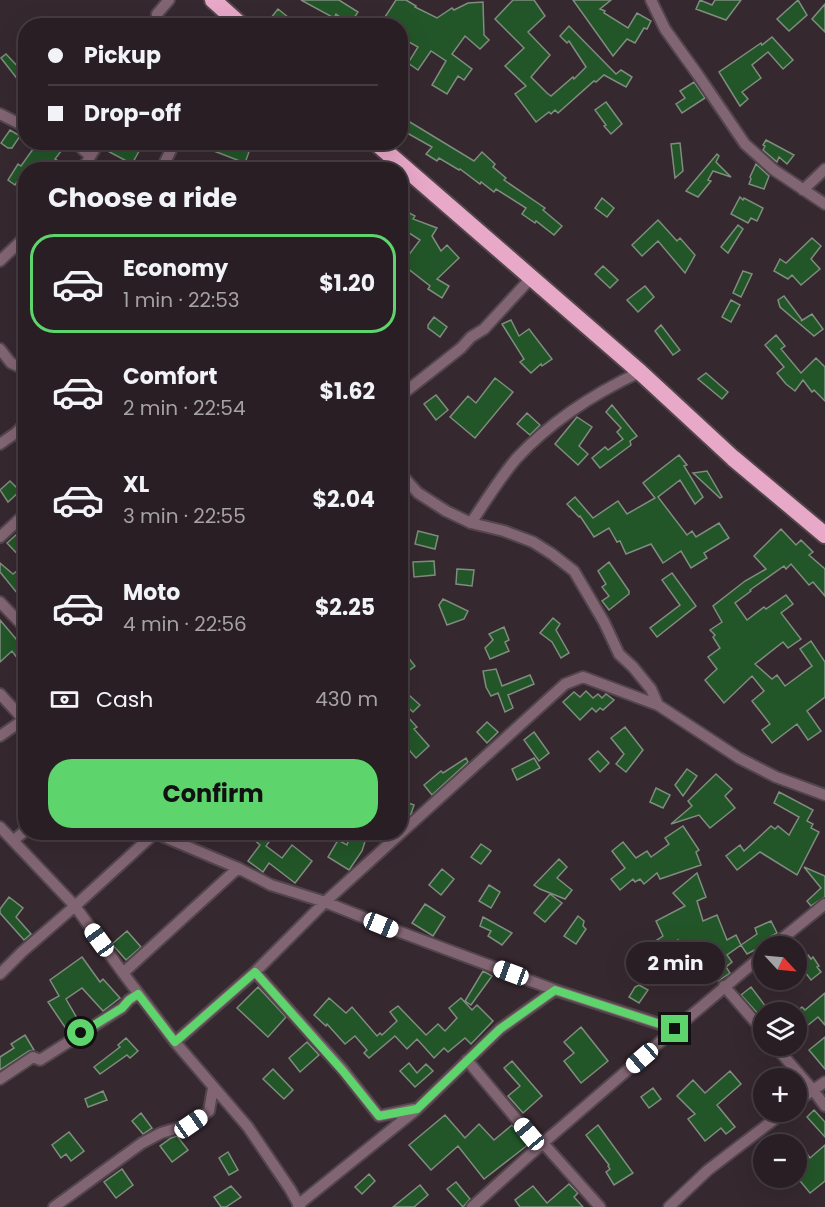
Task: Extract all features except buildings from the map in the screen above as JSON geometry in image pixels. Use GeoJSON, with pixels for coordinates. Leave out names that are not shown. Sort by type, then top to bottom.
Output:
{"type":"FeatureCollection","features":[{"type":"Feature","properties":{"kind":"highway"},"geometry":{"type":"LineString","coordinates":[[213,0],[233,18]]}},
{"type":"Feature","properties":{"kind":"highway"},"geometry":{"type":"LineString","coordinates":[[384,150],[398,162]]}},
{"type":"Feature","properties":{"kind":"highway"},"geometry":{"type":"LineString","coordinates":[[408,171],[640,372],[733,458],[825,535]]}},
{"type":"Feature","properties":{"kind":"street"},"geometry":{"type":"LineString","coordinates":[[156,18],[157,14],[169,0]]}},
{"type":"Feature","properties":{"kind":"street"},"geometry":{"type":"LineString","coordinates":[[651,0],[665,29],[745,144],[765,162],[825,204]]}},
{"type":"Feature","properties":{"kind":"street"},"geometry":{"type":"LineString","coordinates":[[0,114],[18,123]]}},
{"type":"Feature","properties":{"kind":"street"},"geometry":{"type":"LineString","coordinates":[[84,150],[90,156]]}},
{"type":"Feature","properties":{"kind":"street"},"geometry":{"type":"LineString","coordinates":[[86,162],[94,150]]}},
{"type":"Feature","properties":{"kind":"street"},"geometry":{"type":"LineString","coordinates":[[803,190],[825,169]]}},
{"type":"Feature","properties":{"kind":"street"},"geometry":{"type":"LineString","coordinates":[[0,261],[18,244]]}},
{"type":"Feature","properties":{"kind":"street"},"geometry":{"type":"LineString","coordinates":[[408,390],[461,348],[471,337],[484,329],[531,278]]}},
{"type":"Feature","properties":{"kind":"street"},"geometry":{"type":"LineString","coordinates":[[0,349],[11,363],[18,366]]}},
{"type":"Feature","properties":{"kind":"street"},"geometry":{"type":"LineString","coordinates":[[471,523],[506,473],[528,447],[563,418],[619,382],[640,372]]}},
{"type":"Feature","properties":{"kind":"street"},"geometry":{"type":"LineString","coordinates":[[0,444],[17,432]]}},
{"type":"Feature","properties":{"kind":"street"},"geometry":{"type":"LineString","coordinates":[[408,482],[418,493],[446,511],[471,523],[504,531],[532,542],[574,571],[604,622],[619,654],[651,689],[658,705]]}},
{"type":"Feature","properties":{"kind":"street"},"geometry":{"type":"LineString","coordinates":[[0,537],[18,520]]}},
{"type":"Feature","properties":{"kind":"street"},"geometry":{"type":"LineString","coordinates":[[0,602],[18,621]]}},
{"type":"Feature","properties":{"kind":"street"},"geometry":{"type":"LineString","coordinates":[[408,827],[566,684],[583,677],[658,705],[776,777],[825,795]]}},
{"type":"Feature","properties":{"kind":"street"},"geometry":{"type":"LineString","coordinates":[[0,694],[18,712]]}},
{"type":"Feature","properties":{"kind":"street"},"geometry":{"type":"LineString","coordinates":[[0,736],[18,724]]}},
{"type":"Feature","properties":{"kind":"street"},"geometry":{"type":"LineString","coordinates":[[0,827],[75,906],[175,1042],[248,1127],[299,1206],[417,1109],[500,1029],[555,990]]}},
{"type":"Feature","properties":{"kind":"street"},"geometry":{"type":"LineString","coordinates":[[14,840],[18,837]]}},
{"type":"Feature","properties":{"kind":"street"},"geometry":{"type":"LineString","coordinates":[[0,974],[21,952],[147,840]]}},
{"type":"Feature","properties":{"kind":"street"},"geometry":{"type":"LineString","coordinates":[[172,840],[238,868],[271,885],[325,902],[555,990],[675,1029]]}},
{"type":"Feature","properties":{"kind":"street"},"geometry":{"type":"LineString","coordinates":[[175,1042],[255,972],[325,902],[393,840]]}},
{"type":"Feature","properties":{"kind":"street"},"geometry":{"type":"LineString","coordinates":[[123,973],[238,868]]}},
{"type":"Feature","properties":{"kind":"street"},"geometry":{"type":"LineString","coordinates":[[785,936],[825,904]]}},
{"type":"Feature","properties":{"kind":"street"},"geometry":{"type":"LineString","coordinates":[[472,1207],[753,963]]}},
{"type":"Feature","properties":{"kind":"street"},"geometry":{"type":"LineString","coordinates":[[255,972],[342,1070],[379,1116],[417,1109]]}},
{"type":"Feature","properties":{"kind":"street"},"geometry":{"type":"LineString","coordinates":[[724,986],[753,1019]]}},
{"type":"Feature","properties":{"kind":"street"},"geometry":{"type":"LineString","coordinates":[[0,1079],[33,1057],[40,1060],[122,1008],[138,994]]}},
{"type":"Feature","properties":{"kind":"street"},"geometry":{"type":"LineString","coordinates":[[784,1056],[825,1106]]}},
{"type":"Feature","properties":{"kind":"street"},"geometry":{"type":"LineString","coordinates":[[467,1060],[529,1134],[543,1143],[600,1207]]}},
{"type":"Feature","properties":{"kind":"street"},"geometry":{"type":"LineString","coordinates":[[807,1094],[825,1082]]}},
{"type":"Feature","properties":{"kind":"street"},"geometry":{"type":"LineString","coordinates":[[54,1207],[142,1143],[161,1132],[191,1124],[209,1111],[213,1088]]}},
{"type":"Feature","properties":{"kind":"street"},"geometry":{"type":"LineString","coordinates":[[669,1207],[708,1170],[771,1122]]}},
{"type":"Feature","properties":{"kind":"route"},"geometry":{"type":"LineString","coordinates":[[81,1033],[122,1008],[138,994],[175,1042],[255,972],[342,1070],[379,1116],[417,1109],[500,1029],[555,990],[675,1029]]}}]}
